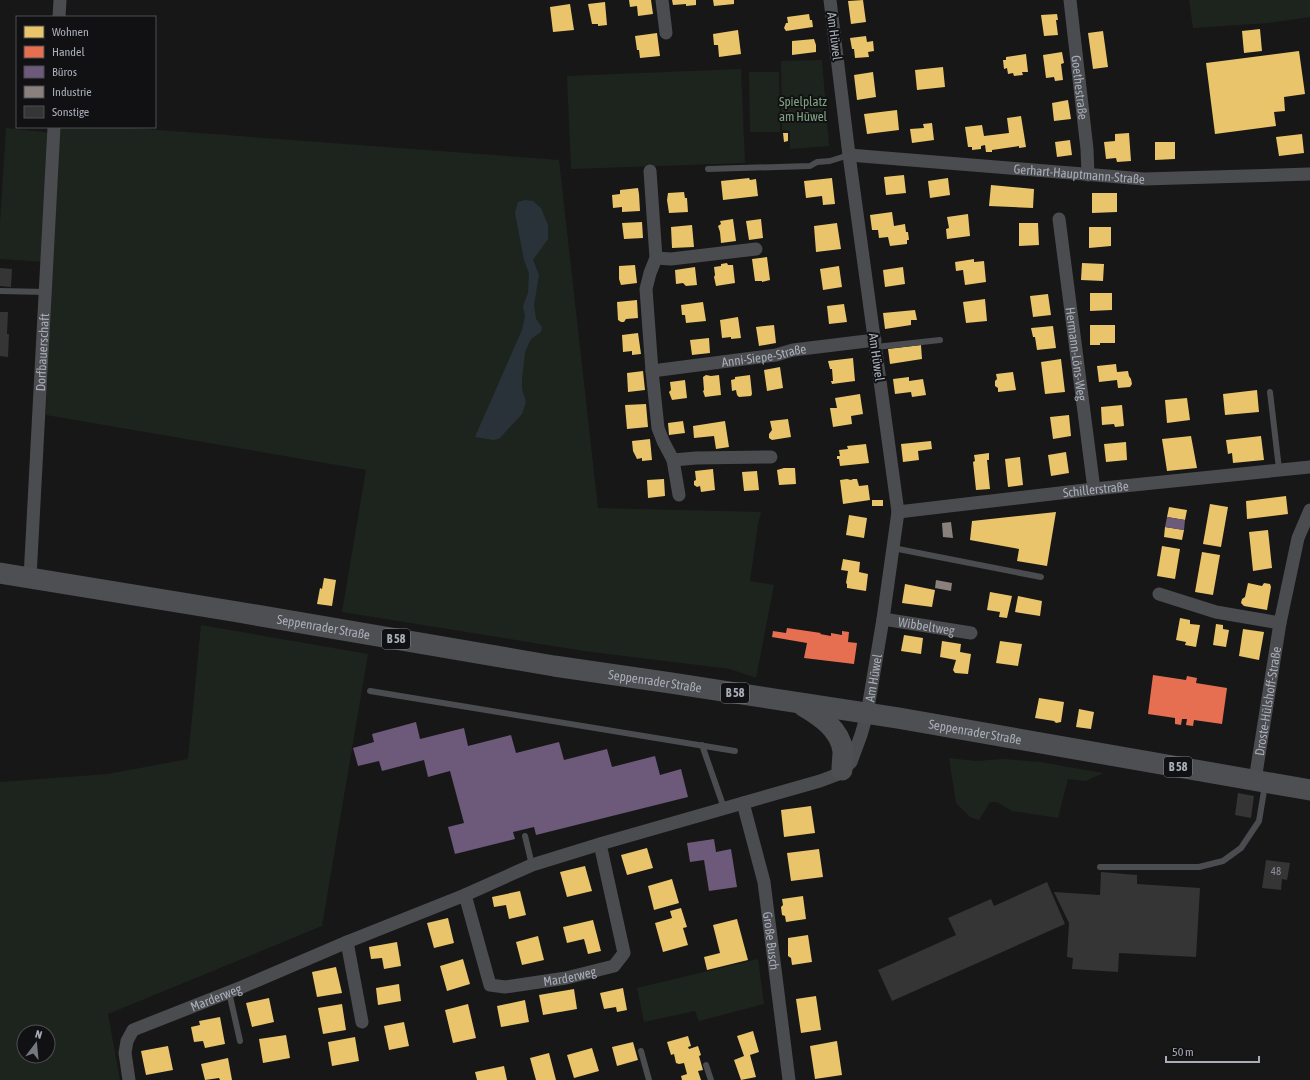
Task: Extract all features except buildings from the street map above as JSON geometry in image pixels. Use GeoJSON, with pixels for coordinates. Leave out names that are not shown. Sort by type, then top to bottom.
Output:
{"type":"FeatureCollection","features":[{"type":"Feature","properties":{"kind":"main road","name":"Seppenrader Straße"},"geometry":{"type":"LineString","coordinates":[[0,573],[554,666],[866,714],[1310,790]]}},
{"type":"Feature","properties":{"kind":"main road"},"geometry":{"type":"LineString","coordinates":[[799,703],[819,716],[836,733],[843,750],[842,770]]}},
{"type":"Feature","properties":{"kind":"street"},"geometry":{"type":"LineString","coordinates":[[59,16],[60,0]]}},
{"type":"Feature","properties":{"kind":"street"},"geometry":{"type":"LineString","coordinates":[[662,0],[666,33]]}},
{"type":"Feature","properties":{"kind":"street","name":"Am Hüwel"},"geometry":{"type":"LineString","coordinates":[[830,0],[849,155],[898,512],[883,619],[866,714]]}},
{"type":"Feature","properties":{"kind":"street","name":"Goethestraße"},"geometry":{"type":"LineString","coordinates":[[1070,0],[1087,149],[1088,175]]}},
{"type":"Feature","properties":{"kind":"street","name":"Dorfbauerschaft"},"geometry":{"type":"LineString","coordinates":[[30,578],[54,128]]}},
{"type":"Feature","properties":{"kind":"street","name":"Gerhart-Hauptmann-Straße"},"geometry":{"type":"LineString","coordinates":[[849,155],[1144,180],[1310,174]]}},
{"type":"Feature","properties":{"kind":"street"},"geometry":{"type":"LineString","coordinates":[[650,171],[656,258],[646,289],[652,371],[658,428],[673,460],[679,495]]}},
{"type":"Feature","properties":{"kind":"street","name":"Hermann-Löns-Weg"},"geometry":{"type":"LineString","coordinates":[[1058,219],[1094,489]]}},
{"type":"Feature","properties":{"kind":"street"},"geometry":{"type":"LineString","coordinates":[[656,258],[671,258],[756,249]]}},
{"type":"Feature","properties":{"kind":"street","name":"Anni-Siepe-Straße"},"geometry":{"type":"LineString","coordinates":[[652,371],[776,355],[793,350],[876,343]]}},
{"type":"Feature","properties":{"kind":"street"},"geometry":{"type":"LineString","coordinates":[[673,460],[696,458],[771,457]]}},
{"type":"Feature","properties":{"kind":"street","name":"Schillerstraße"},"geometry":{"type":"LineString","coordinates":[[898,512],[1094,489],[1310,467]]}},
{"type":"Feature","properties":{"kind":"street","name":"Droste-Hülshoff-Straße"},"geometry":{"type":"LineString","coordinates":[[1260,781],[1280,623],[1298,538],[1310,510]]}},
{"type":"Feature","properties":{"kind":"street"},"geometry":{"type":"LineString","coordinates":[[1159,594],[1216,612],[1280,623]]}},
{"type":"Feature","properties":{"kind":"street","name":"Wibbeltweg"},"geometry":{"type":"LineString","coordinates":[[883,619],[970,633]]}},
{"type":"Feature","properties":{"kind":"street","name":"Marderweg"},"geometry":{"type":"LineString","coordinates":[[129,1080],[125,1053],[127,1041],[133,1030],[465,895],[532,865],[820,781],[836,775],[851,762],[861,735],[866,714]]}},
{"type":"Feature","properties":{"kind":"street","name":"Große Busch"},"geometry":{"type":"LineString","coordinates":[[743,803],[764,882],[788,1080]]}},
{"type":"Feature","properties":{"kind":"street","name":"Marderweg"},"geometry":{"type":"LineString","coordinates":[[465,895],[490,985],[505,988],[566,978],[614,966],[624,953],[600,844]]}},
{"type":"Feature","properties":{"kind":"street"},"geometry":{"type":"LineString","coordinates":[[347,942],[362,1022]]}},
{"type":"Feature","properties":{"kind":"lane"},"geometry":{"type":"LineString","coordinates":[[708,170],[810,166],[817,162],[830,161],[849,155]]}},
{"type":"Feature","properties":{"kind":"lane"},"geometry":{"type":"LineString","coordinates":[[0,291],[46,292]]}},
{"type":"Feature","properties":{"kind":"lane"},"geometry":{"type":"LineString","coordinates":[[876,343],[940,340]]}},
{"type":"Feature","properties":{"kind":"lane"},"geometry":{"type":"LineString","coordinates":[[1270,392],[1279,469]]}},
{"type":"Feature","properties":{"kind":"lane"},"geometry":{"type":"LineString","coordinates":[[893,548],[1041,578]]}},
{"type":"Feature","properties":{"kind":"lane"},"geometry":{"type":"LineString","coordinates":[[370,691],[735,751]]}},
{"type":"Feature","properties":{"kind":"lane"},"geometry":{"type":"LineString","coordinates":[[702,745],[724,808]]}},
{"type":"Feature","properties":{"kind":"lane"},"geometry":{"type":"LineString","coordinates":[[1100,867],[1199,867],[1223,861],[1241,848],[1259,821],[1260,781]]}},
{"type":"Feature","properties":{"kind":"lane"},"geometry":{"type":"LineString","coordinates":[[525,836],[532,865]]}},
{"type":"Feature","properties":{"kind":"lane"},"geometry":{"type":"LineString","coordinates":[[229,992],[240,1041]]}},
{"type":"Feature","properties":{"kind":"lane"},"geometry":{"type":"LineString","coordinates":[[641,1051],[649,1080]]}},
{"type":"Feature","properties":{"kind":"lane"},"geometry":{"type":"LineString","coordinates":[[706,1065],[711,1080]]}},
{"type":"Feature","properties":{"kind":"green space"},"geometry":{"type":"Polygon","coordinates":[[[1189,0],[1310,0],[1310,17],[1269,23],[1193,28],[1189,0]]]}},
{"type":"Feature","properties":{"kind":"green space","name":"Spielplatz am Hüwel"},"geometry":{"type":"Polygon","coordinates":[[[822,60],[829,146],[790,149],[790,131],[782,130],[781,61],[822,60]]]}},
{"type":"Feature","properties":{"kind":"green space"},"geometry":{"type":"Polygon","coordinates":[[[741,69],[745,163],[571,169],[567,76],[741,69]]]}},
{"type":"Feature","properties":{"kind":"green space"},"geometry":{"type":"Polygon","coordinates":[[[749,72],[779,72],[780,132],[750,132],[749,72]]]}},
{"type":"Feature","properties":{"kind":"green space"},"geometry":{"type":"Polygon","coordinates":[[[6,128],[51,133],[45,262],[0,259],[0,223],[6,128]]]}},
{"type":"Feature","properties":{"kind":"green space"},"geometry":{"type":"Polygon","coordinates":[[[57,128],[131,128],[559,160],[598,508],[761,512],[750,581],[774,585],[756,678],[730,669],[584,651],[342,612],[366,470],[46,415],[57,128]]]}},
{"type":"Feature","properties":{"kind":"green space"},"geometry":{"type":"Polygon","coordinates":[[[201,625],[368,654],[322,926],[108,1014],[120,1080],[0,1080],[0,782],[108,774],[188,759],[201,625]]]}},
{"type":"Feature","properties":{"kind":"green space"},"geometry":{"type":"Polygon","coordinates":[[[949,758],[976,761],[1004,759],[1040,762],[1103,773],[1086,781],[1068,779],[1058,818],[1012,811],[997,802],[990,802],[979,820],[970,817],[956,803],[949,758]]]}},
{"type":"Feature","properties":{"kind":"green space"},"geometry":{"type":"Polygon","coordinates":[[[758,959],[764,1004],[699,1021],[695,1011],[644,1022],[637,988],[758,959]]]}},
{"type":"Feature","properties":{"kind":"shaded area"},"geometry":{"type":"Polygon","coordinates":[[[525,200],[533,201],[541,208],[548,225],[548,239],[533,260],[539,275],[534,305],[536,319],[542,327],[541,332],[531,339],[525,352],[522,389],[526,402],[522,414],[500,438],[494,440],[475,437],[522,330],[525,316],[523,306],[528,293],[529,273],[524,260],[515,213],[518,202],[525,200]]]}}]}
